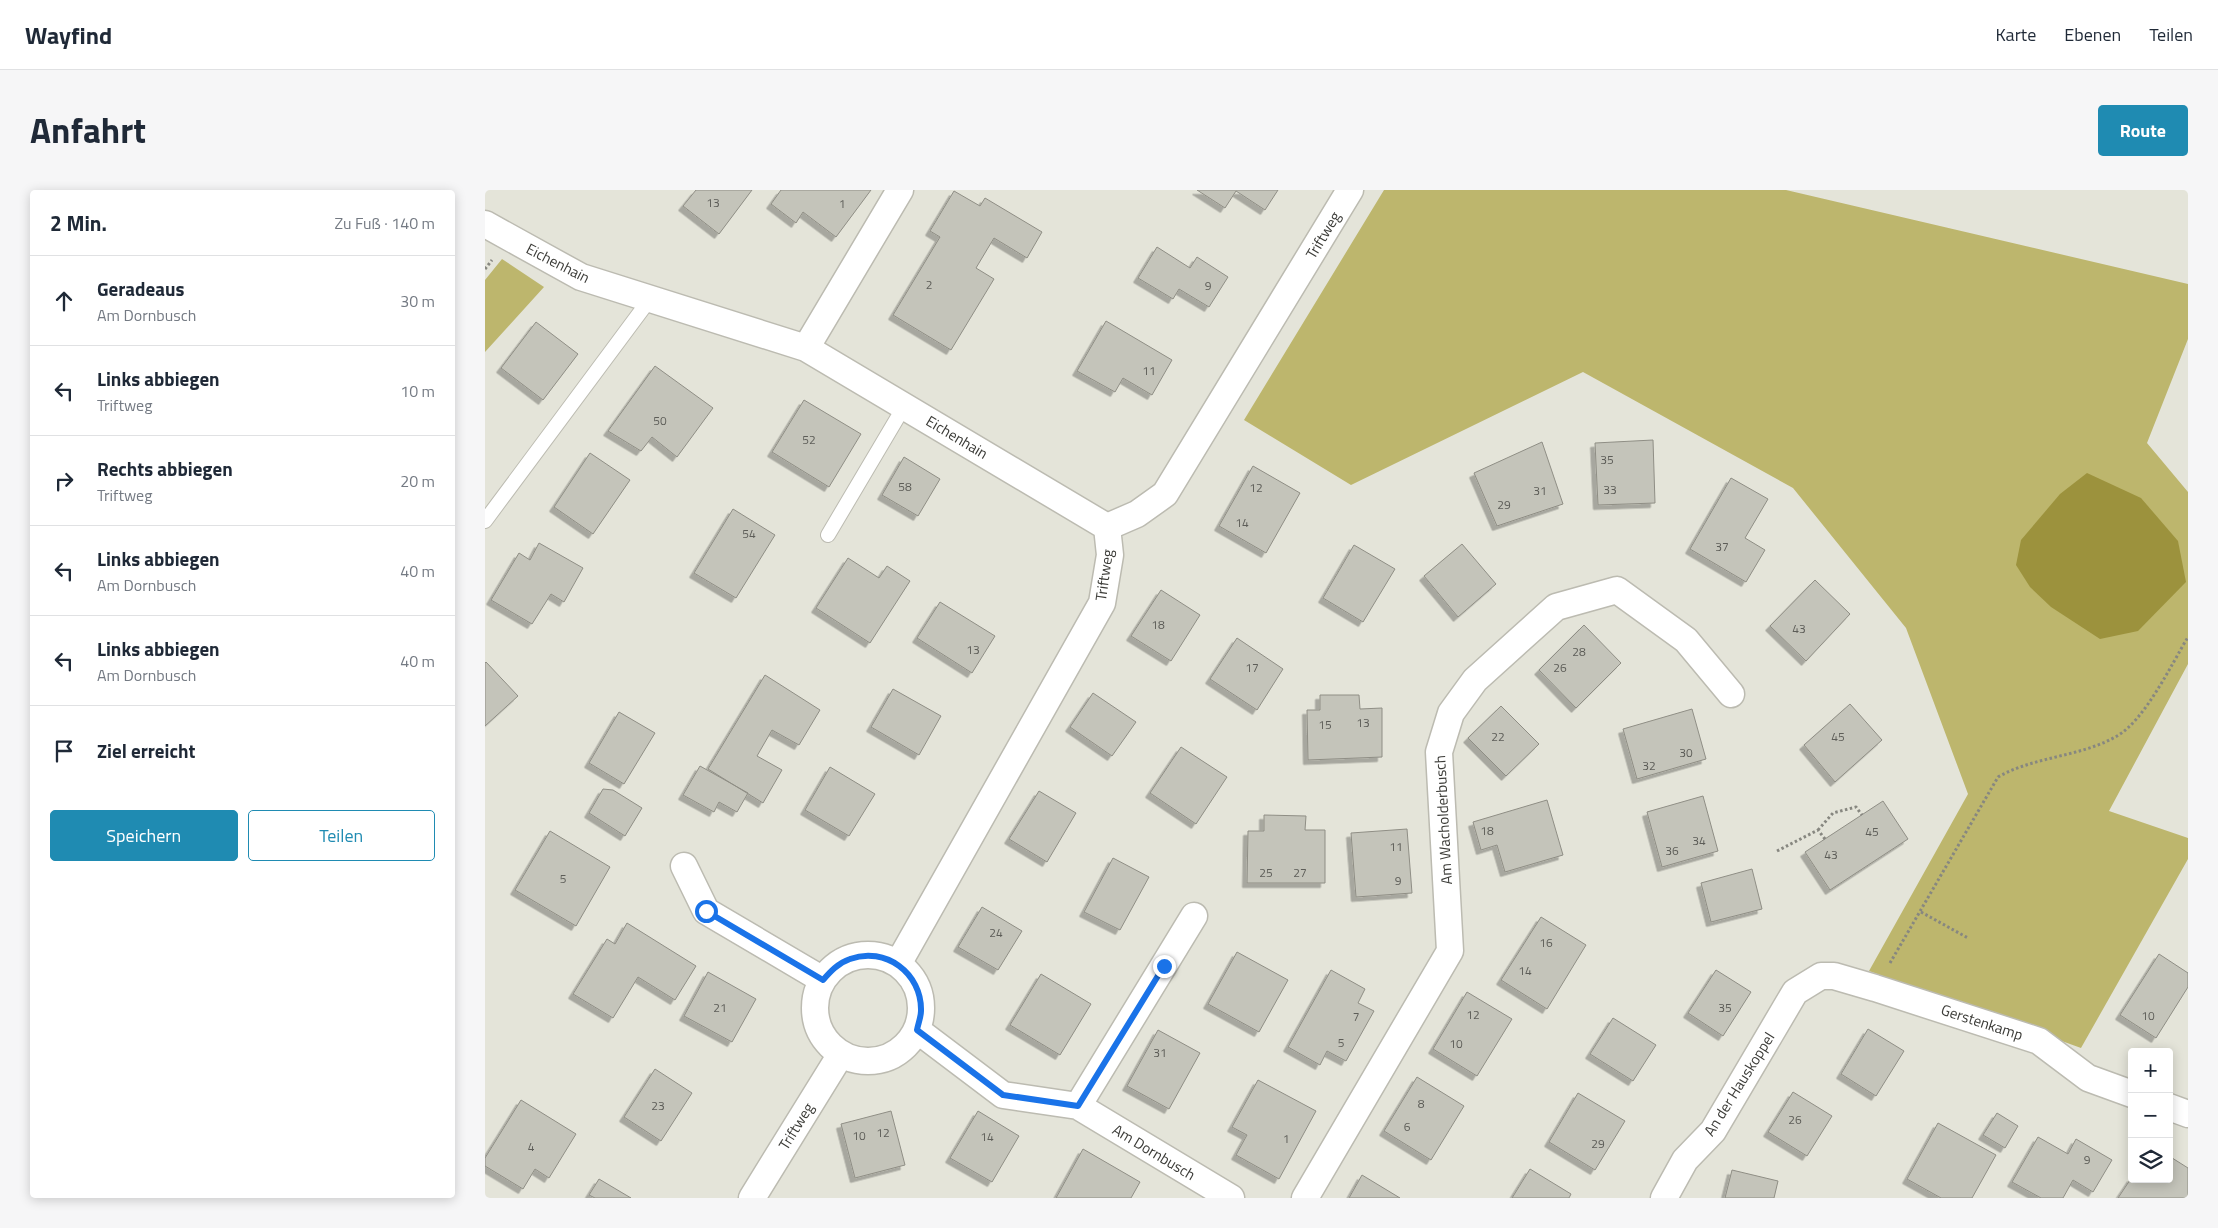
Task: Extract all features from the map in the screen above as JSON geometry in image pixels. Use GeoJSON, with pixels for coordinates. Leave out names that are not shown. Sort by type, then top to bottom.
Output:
{"type":"FeatureCollection","features":[{"type":"Feature","properties":{"kind":"street"},"geometry":{"type":"LineString","coordinates":[[806,348],[900,190]]}},
{"type":"Feature","properties":{"kind":"street","name":"Triftweg"},"geometry":{"type":"LineString","coordinates":[[898,964],[1102,602],[1110,555],[1107,527],[1137,514],[1165,494],[1350,190]]}},
{"type":"Feature","properties":{"kind":"street","name":"Eichenhain"},"geometry":{"type":"LineString","coordinates":[[485,224],[581,277],[806,348],[905,405],[1107,527]]}},
{"type":"Feature","properties":{"kind":"street","name":"Am Wacholderbusch"},"geometry":{"type":"LineString","coordinates":[[1305,1198],[1449,951],[1439,752],[1451,712],[1475,680],[1557,607],[1617,590],[1686,640],[1731,694]]}},
{"type":"Feature","properties":{"kind":"street"},"geometry":{"type":"LineString","coordinates":[[684,866],[706,911],[823,980]]}},
{"type":"Feature","properties":{"kind":"street"},"geometry":{"type":"LineString","coordinates":[[1078,1106],[1194,916]]}},
{"type":"Feature","properties":{"kind":"street"},"geometry":{"type":"LineString","coordinates":[[865,955],[882,957],[898,964],[911,977],[919,993],[921,1012],[917,1030],[909,1043],[898,1053],[884,1059],[862,1061],[841,1054],[828,1043],[819,1029],[815,1013],[816,996],[823,980],[841,963],[865,955]]}},
{"type":"Feature","properties":{"kind":"street","name":"Gerstenkamp"},"geometry":{"type":"LineString","coordinates":[[1821,976],[1834,976],[1875,988],[2039,1041],[2088,1078],[2129,1093]]}},
{"type":"Feature","properties":{"kind":"street","name":"An der Hauskoppel"},"geometry":{"type":"LineString","coordinates":[[1663,1198],[1685,1160],[1713,1131],[1795,992],[1821,976]]}},
{"type":"Feature","properties":{"kind":"street","name":"Am Dornbusch"},"geometry":{"type":"LineString","coordinates":[[917,1030],[1003,1095],[1078,1106],[1231,1198]]}},
{"type":"Feature","properties":{"kind":"street","name":"Triftweg"},"geometry":{"type":"LineString","coordinates":[[752,1198],[841,1054]]}},
{"type":"Feature","properties":{"kind":"street"},"geometry":{"type":"LineString","coordinates":[[2173,1108],[2188,1114]]}},
{"type":"Feature","properties":{"kind":"lane"},"geometry":{"type":"LineString","coordinates":[[485,521],[650,299]]}},
{"type":"Feature","properties":{"kind":"lane"},"geometry":{"type":"LineString","coordinates":[[828,534],[905,405]]}},
{"type":"Feature","properties":{"kind":"path"},"geometry":{"type":"LineString","coordinates":[[1875,988],[1998,777],[2014,768],[2095,745],[2119,735],[2143,710],[2188,637]]}},
{"type":"Feature","properties":{"kind":"path"},"geometry":{"type":"LineString","coordinates":[[1777,851],[1818,830],[1833,813],[1856,807],[1863,815]]}},
{"type":"Feature","properties":{"kind":"path"},"geometry":{"type":"LineString","coordinates":[[1818,830],[1825,839]]}},
{"type":"Feature","properties":{"kind":"path"},"geometry":{"type":"LineString","coordinates":[[1921,912],[1968,938]]}},
{"type":"Feature","properties":{"kind":"shaded area"},"geometry":{"type":"Polygon","coordinates":[[[1384,190],[1786,190],[2188,284],[2188,339],[2147,443],[2188,492],[2188,664],[2109,811],[2188,838],[2188,859],[2081,1048],[1869,971],[1968,794],[1906,628],[1793,488],[1583,372],[1351,485],[1244,420],[1384,190]]]}},
{"type":"Feature","properties":{"kind":"shaded area"},"geometry":{"type":"Polygon","coordinates":[[[502,259],[544,287],[485,352],[485,280],[502,259]]]}},
{"type":"Feature","properties":{"kind":"shaded area"},"geometry":{"type":"Polygon","coordinates":[[[2087,473],[2141,498],[2178,541],[2186,582],[2138,631],[2100,639],[2051,607],[2030,587],[2016,565],[2021,540],[2060,494],[2087,473]]]}},
{"type":"Feature","properties":{"kind":"building"},"geometry":{"type":"Polygon","coordinates":[[[696,190],[752,190],[719,234],[683,206],[696,190]]]}},
{"type":"Feature","properties":{"kind":"building"},"geometry":{"type":"Polygon","coordinates":[[[781,190],[871,190],[836,237],[803,212],[796,223],[771,204],[781,190]]]}},
{"type":"Feature","properties":{"kind":"building"},"geometry":{"type":"Polygon","coordinates":[[[1197,190],[1278,190],[1265,210],[1236,191],[1225,208],[1197,190]]]}},
{"type":"Feature","properties":{"kind":"building"},"geometry":{"type":"Polygon","coordinates":[[[954,191],[980,206],[985,198],[1042,232],[1027,258],[994,238],[976,268],[994,279],[951,350],[893,315],[940,237],[930,231],[954,191]]]}},
{"type":"Feature","properties":{"kind":"building"},"geometry":{"type":"Polygon","coordinates":[[[1157,247],[1190,268],[1197,257],[1228,277],[1209,307],[1179,289],[1173,299],[1138,278],[1157,247]]]}},
{"type":"Feature","properties":{"kind":"building"},"geometry":{"type":"Polygon","coordinates":[[[1106,321],[1172,360],[1152,395],[1123,378],[1115,392],[1077,371],[1106,321]]]}},
{"type":"Feature","properties":{"kind":"building"},"geometry":{"type":"Polygon","coordinates":[[[536,322],[578,354],[543,400],[501,368],[536,322]]]}},
{"type":"Feature","properties":{"kind":"building"},"geometry":{"type":"Polygon","coordinates":[[[655,366],[713,408],[677,457],[652,437],[641,451],[608,431],[655,366]]]}},
{"type":"Feature","properties":{"kind":"building"},"geometry":{"type":"Polygon","coordinates":[[[804,400],[861,434],[829,487],[772,452],[804,400]]]}},
{"type":"Feature","properties":{"kind":"building"},"geometry":{"type":"Polygon","coordinates":[[[1653,440],[1655,503],[1598,505],[1595,443],[1653,440]]]}},
{"type":"Feature","properties":{"kind":"building"},"geometry":{"type":"Polygon","coordinates":[[[1542,442],[1563,504],[1497,526],[1474,473],[1542,442]]]}},
{"type":"Feature","properties":{"kind":"building"},"geometry":{"type":"Polygon","coordinates":[[[590,453],[630,480],[593,534],[554,507],[590,453]]]}},
{"type":"Feature","properties":{"kind":"building"},"geometry":{"type":"Polygon","coordinates":[[[904,457],[940,479],[918,516],[882,495],[904,457]]]}},
{"type":"Feature","properties":{"kind":"building"},"geometry":{"type":"Polygon","coordinates":[[[1253,466],[1300,493],[1266,553],[1219,526],[1253,466]]]}},
{"type":"Feature","properties":{"kind":"building"},"geometry":{"type":"Polygon","coordinates":[[[1731,478],[1768,499],[1745,538],[1765,550],[1746,582],[1690,549],[1731,478]]]}},
{"type":"Feature","properties":{"kind":"building"},"geometry":{"type":"Polygon","coordinates":[[[733,509],[775,535],[736,598],[694,573],[733,509]]]}},
{"type":"Feature","properties":{"kind":"building"},"geometry":{"type":"Polygon","coordinates":[[[539,543],[583,568],[564,602],[551,594],[532,624],[491,600],[519,553],[530,560],[539,543]]]}},
{"type":"Feature","properties":{"kind":"building"},"geometry":{"type":"Polygon","coordinates":[[[1462,544],[1496,584],[1458,617],[1424,576],[1462,544]]]}},
{"type":"Feature","properties":{"kind":"building"},"geometry":{"type":"Polygon","coordinates":[[[1354,545],[1395,569],[1363,622],[1323,598],[1354,545]]]}},
{"type":"Feature","properties":{"kind":"building"},"geometry":{"type":"Polygon","coordinates":[[[848,558],[879,578],[887,566],[910,581],[870,643],[816,608],[848,558]]]}},
{"type":"Feature","properties":{"kind":"building"},"geometry":{"type":"Polygon","coordinates":[[[1815,580],[1850,614],[1806,661],[1770,626],[1815,580]]]}},
{"type":"Feature","properties":{"kind":"building"},"geometry":{"type":"Polygon","coordinates":[[[1161,590],[1200,615],[1171,661],[1131,636],[1161,590]]]}},
{"type":"Feature","properties":{"kind":"building"},"geometry":{"type":"Polygon","coordinates":[[[940,602],[995,636],[972,673],[917,638],[940,602]]]}},
{"type":"Feature","properties":{"kind":"building"},"geometry":{"type":"Polygon","coordinates":[[[1584,625],[1621,663],[1576,708],[1539,670],[1584,625]]]}},
{"type":"Feature","properties":{"kind":"building"},"geometry":{"type":"Polygon","coordinates":[[[1237,638],[1283,669],[1257,710],[1210,679],[1237,638]]]}},
{"type":"Feature","properties":{"kind":"building"},"geometry":{"type":"Polygon","coordinates":[[[485,663],[518,696],[485,726],[485,663]]]}},
{"type":"Feature","properties":{"kind":"building"},"geometry":{"type":"Polygon","coordinates":[[[765,675],[820,710],[799,745],[772,730],[757,756],[782,770],[763,803],[708,769],[765,675]]]}},
{"type":"Feature","properties":{"kind":"building"},"geometry":{"type":"Polygon","coordinates":[[[893,689],[941,716],[919,755],[871,727],[893,689]]]}},
{"type":"Feature","properties":{"kind":"building"},"geometry":{"type":"Polygon","coordinates":[[[1093,693],[1136,722],[1112,756],[1070,727],[1093,693]]]}},
{"type":"Feature","properties":{"kind":"building"},"geometry":{"type":"Polygon","coordinates":[[[1320,695],[1359,695],[1360,709],[1382,708],[1382,757],[1308,760],[1307,710],[1320,710],[1320,695]]]}},
{"type":"Feature","properties":{"kind":"building"},"geometry":{"type":"Polygon","coordinates":[[[1850,704],[1882,740],[1835,782],[1804,745],[1850,704]]]}},
{"type":"Feature","properties":{"kind":"building"},"geometry":{"type":"Polygon","coordinates":[[[1501,706],[1539,744],[1506,776],[1468,738],[1501,706]]]}},
{"type":"Feature","properties":{"kind":"building"},"geometry":{"type":"Polygon","coordinates":[[[1692,709],[1706,759],[1637,779],[1623,729],[1692,709]]]}},
{"type":"Feature","properties":{"kind":"building"},"geometry":{"type":"Polygon","coordinates":[[[619,712],[655,733],[624,784],[589,763],[619,712]]]}},
{"type":"Feature","properties":{"kind":"building"},"geometry":{"type":"Polygon","coordinates":[[[1181,747],[1227,777],[1196,824],[1150,793],[1181,747]]]}},
{"type":"Feature","properties":{"kind":"building"},"geometry":{"type":"Polygon","coordinates":[[[700,766],[748,793],[737,812],[719,802],[714,812],[683,795],[700,766]]]}},
{"type":"Feature","properties":{"kind":"building"},"geometry":{"type":"Polygon","coordinates":[[[830,767],[875,794],[849,836],[805,810],[830,767]]]}},
{"type":"Feature","properties":{"kind":"building"},"geometry":{"type":"Polygon","coordinates":[[[603,789],[613,790],[642,808],[625,836],[589,813],[603,789]]]}},
{"type":"Feature","properties":{"kind":"building"},"geometry":{"type":"Polygon","coordinates":[[[1039,791],[1076,813],[1047,862],[1009,839],[1039,791]]]}},
{"type":"Feature","properties":{"kind":"building"},"geometry":{"type":"Polygon","coordinates":[[[1703,796],[1718,851],[1662,867],[1647,812],[1703,796]]]}},
{"type":"Feature","properties":{"kind":"building"},"geometry":{"type":"Polygon","coordinates":[[[1547,800],[1563,855],[1505,872],[1497,845],[1481,850],[1473,822],[1547,800]]]}},
{"type":"Feature","properties":{"kind":"building"},"geometry":{"type":"Polygon","coordinates":[[[1883,801],[1908,839],[1830,890],[1805,852],[1883,801]]]}},
{"type":"Feature","properties":{"kind":"building"},"geometry":{"type":"Polygon","coordinates":[[[1264,815],[1306,816],[1305,830],[1325,830],[1325,883],[1247,883],[1248,831],[1264,831],[1264,815]]]}},
{"type":"Feature","properties":{"kind":"building"},"geometry":{"type":"Polygon","coordinates":[[[1407,829],[1412,893],[1356,897],[1351,833],[1407,829]]]}},
{"type":"Feature","properties":{"kind":"building"},"geometry":{"type":"Polygon","coordinates":[[[550,831],[610,867],[576,926],[515,890],[550,831]]]}},
{"type":"Feature","properties":{"kind":"building"},"geometry":{"type":"Polygon","coordinates":[[[1113,858],[1149,877],[1120,930],[1084,912],[1113,858]]]}},
{"type":"Feature","properties":{"kind":"building"},"geometry":{"type":"Polygon","coordinates":[[[1752,869],[1762,909],[1711,922],[1701,883],[1752,869]]]}},
{"type":"Feature","properties":{"kind":"building"},"geometry":{"type":"Polygon","coordinates":[[[982,907],[1022,931],[998,970],[958,947],[982,907]]]}},
{"type":"Feature","properties":{"kind":"building"},"geometry":{"type":"Polygon","coordinates":[[[1541,917],[1586,945],[1547,1009],[1501,980],[1541,917]]]}},
{"type":"Feature","properties":{"kind":"building"},"geometry":{"type":"Polygon","coordinates":[[[627,923],[696,966],[675,1000],[638,977],[613,1018],[573,994],[607,939],[615,944],[627,923]]]}},
{"type":"Feature","properties":{"kind":"building"},"geometry":{"type":"Polygon","coordinates":[[[1237,952],[1288,980],[1259,1032],[1208,1004],[1237,952]]]}},
{"type":"Feature","properties":{"kind":"building"},"geometry":{"type":"Polygon","coordinates":[[[2159,954],[2188,973],[2188,987],[2156,1038],[2120,1015],[2159,954]]]}},
{"type":"Feature","properties":{"kind":"building"},"geometry":{"type":"Polygon","coordinates":[[[1331,970],[1365,989],[1358,1003],[1374,1011],[1346,1061],[1327,1051],[1320,1065],[1288,1047],[1331,970]]]}},
{"type":"Feature","properties":{"kind":"building"},"geometry":{"type":"Polygon","coordinates":[[[1716,970],[1751,992],[1723,1036],[1688,1013],[1716,970]]]}},
{"type":"Feature","properties":{"kind":"building"},"geometry":{"type":"Polygon","coordinates":[[[708,972],[756,999],[732,1042],[684,1016],[708,972]]]}},
{"type":"Feature","properties":{"kind":"building"},"geometry":{"type":"Polygon","coordinates":[[[1041,974],[1091,1004],[1060,1055],[1010,1025],[1041,974]]]}},
{"type":"Feature","properties":{"kind":"building"},"geometry":{"type":"Polygon","coordinates":[[[1467,992],[1512,1019],[1477,1076],[1433,1049],[1467,992]]]}},
{"type":"Feature","properties":{"kind":"building"},"geometry":{"type":"Polygon","coordinates":[[[1613,1018],[1656,1045],[1633,1081],[1590,1054],[1613,1018]]]}},
{"type":"Feature","properties":{"kind":"building"},"geometry":{"type":"Polygon","coordinates":[[[1868,1029],[1904,1051],[1876,1096],[1841,1074],[1868,1029]]]}},
{"type":"Feature","properties":{"kind":"building"},"geometry":{"type":"Polygon","coordinates":[[[1158,1030],[1200,1053],[1169,1109],[1127,1086],[1158,1030]]]}},
{"type":"Feature","properties":{"kind":"building"},"geometry":{"type":"Polygon","coordinates":[[[655,1069],[692,1093],[661,1141],[624,1117],[655,1069]]]}},
{"type":"Feature","properties":{"kind":"building"},"geometry":{"type":"Polygon","coordinates":[[[1417,1077],[1464,1106],[1431,1160],[1384,1131],[1417,1077]]]}},
{"type":"Feature","properties":{"kind":"building"},"geometry":{"type":"Polygon","coordinates":[[[1258,1080],[1316,1111],[1279,1179],[1236,1155],[1247,1135],[1232,1127],[1258,1080]]]}},
{"type":"Feature","properties":{"kind":"building"},"geometry":{"type":"Polygon","coordinates":[[[1793,1092],[1832,1116],[1807,1156],[1768,1132],[1793,1092]]]}},
{"type":"Feature","properties":{"kind":"building"},"geometry":{"type":"Polygon","coordinates":[[[1578,1093],[1625,1121],[1595,1170],[1549,1142],[1578,1093]]]}},
{"type":"Feature","properties":{"kind":"building"},"geometry":{"type":"Polygon","coordinates":[[[521,1100],[576,1134],[549,1178],[535,1169],[523,1189],[485,1166],[485,1158],[521,1100]]]}},
{"type":"Feature","properties":{"kind":"building"},"geometry":{"type":"Polygon","coordinates":[[[891,1111],[905,1165],[855,1178],[841,1124],[891,1111]]]}},
{"type":"Feature","properties":{"kind":"building"},"geometry":{"type":"Polygon","coordinates":[[[978,1111],[1019,1136],[992,1182],[950,1158],[978,1111]]]}},
{"type":"Feature","properties":{"kind":"building"},"geometry":{"type":"Polygon","coordinates":[[[1997,1113],[2018,1126],[2005,1148],[1983,1135],[1997,1113]]]}},
{"type":"Feature","properties":{"kind":"building"},"geometry":{"type":"Polygon","coordinates":[[[1938,1123],[1996,1155],[1972,1198],[1941,1198],[1907,1179],[1938,1123]]]}},
{"type":"Feature","properties":{"kind":"building"},"geometry":{"type":"Polygon","coordinates":[[[2038,1137],[2068,1154],[2076,1139],[2112,1160],[2093,1192],[2073,1180],[2063,1198],[2041,1198],[2012,1182],[2038,1137]]]}},
{"type":"Feature","properties":{"kind":"building"},"geometry":{"type":"Polygon","coordinates":[[[1083,1149],[1140,1182],[1131,1198],[1056,1198],[1083,1149]]]}},
{"type":"Feature","properties":{"kind":"building"},"geometry":{"type":"Polygon","coordinates":[[[2173,1159],[2188,1168],[2188,1198],[2118,1198],[2128,1183],[2173,1183],[2173,1159]]]}},
{"type":"Feature","properties":{"kind":"building"},"geometry":{"type":"Polygon","coordinates":[[[1530,1169],[1571,1194],[1569,1198],[1512,1198],[1530,1169]]]}},
{"type":"Feature","properties":{"kind":"building"},"geometry":{"type":"Polygon","coordinates":[[[1732,1170],[1778,1181],[1774,1198],[1725,1198],[1732,1170]]]}},
{"type":"Feature","properties":{"kind":"building"},"geometry":{"type":"Polygon","coordinates":[[[1362,1175],[1400,1198],[1349,1198],[1362,1175]]]}},
{"type":"Feature","properties":{"kind":"building"},"geometry":{"type":"Polygon","coordinates":[[[599,1179],[631,1198],[595,1198],[589,1195],[599,1179]]]}},
{"type":"Feature","properties":{"kind":"route"},"geometry":{"type":"LineString","coordinates":[[706,911],[823,980],[834,968],[849,959],[865,955],[882,957],[898,964],[911,977],[919,993],[921,1012],[917,1030],[1003,1095],[1078,1106],[1164,966]]}}]}
